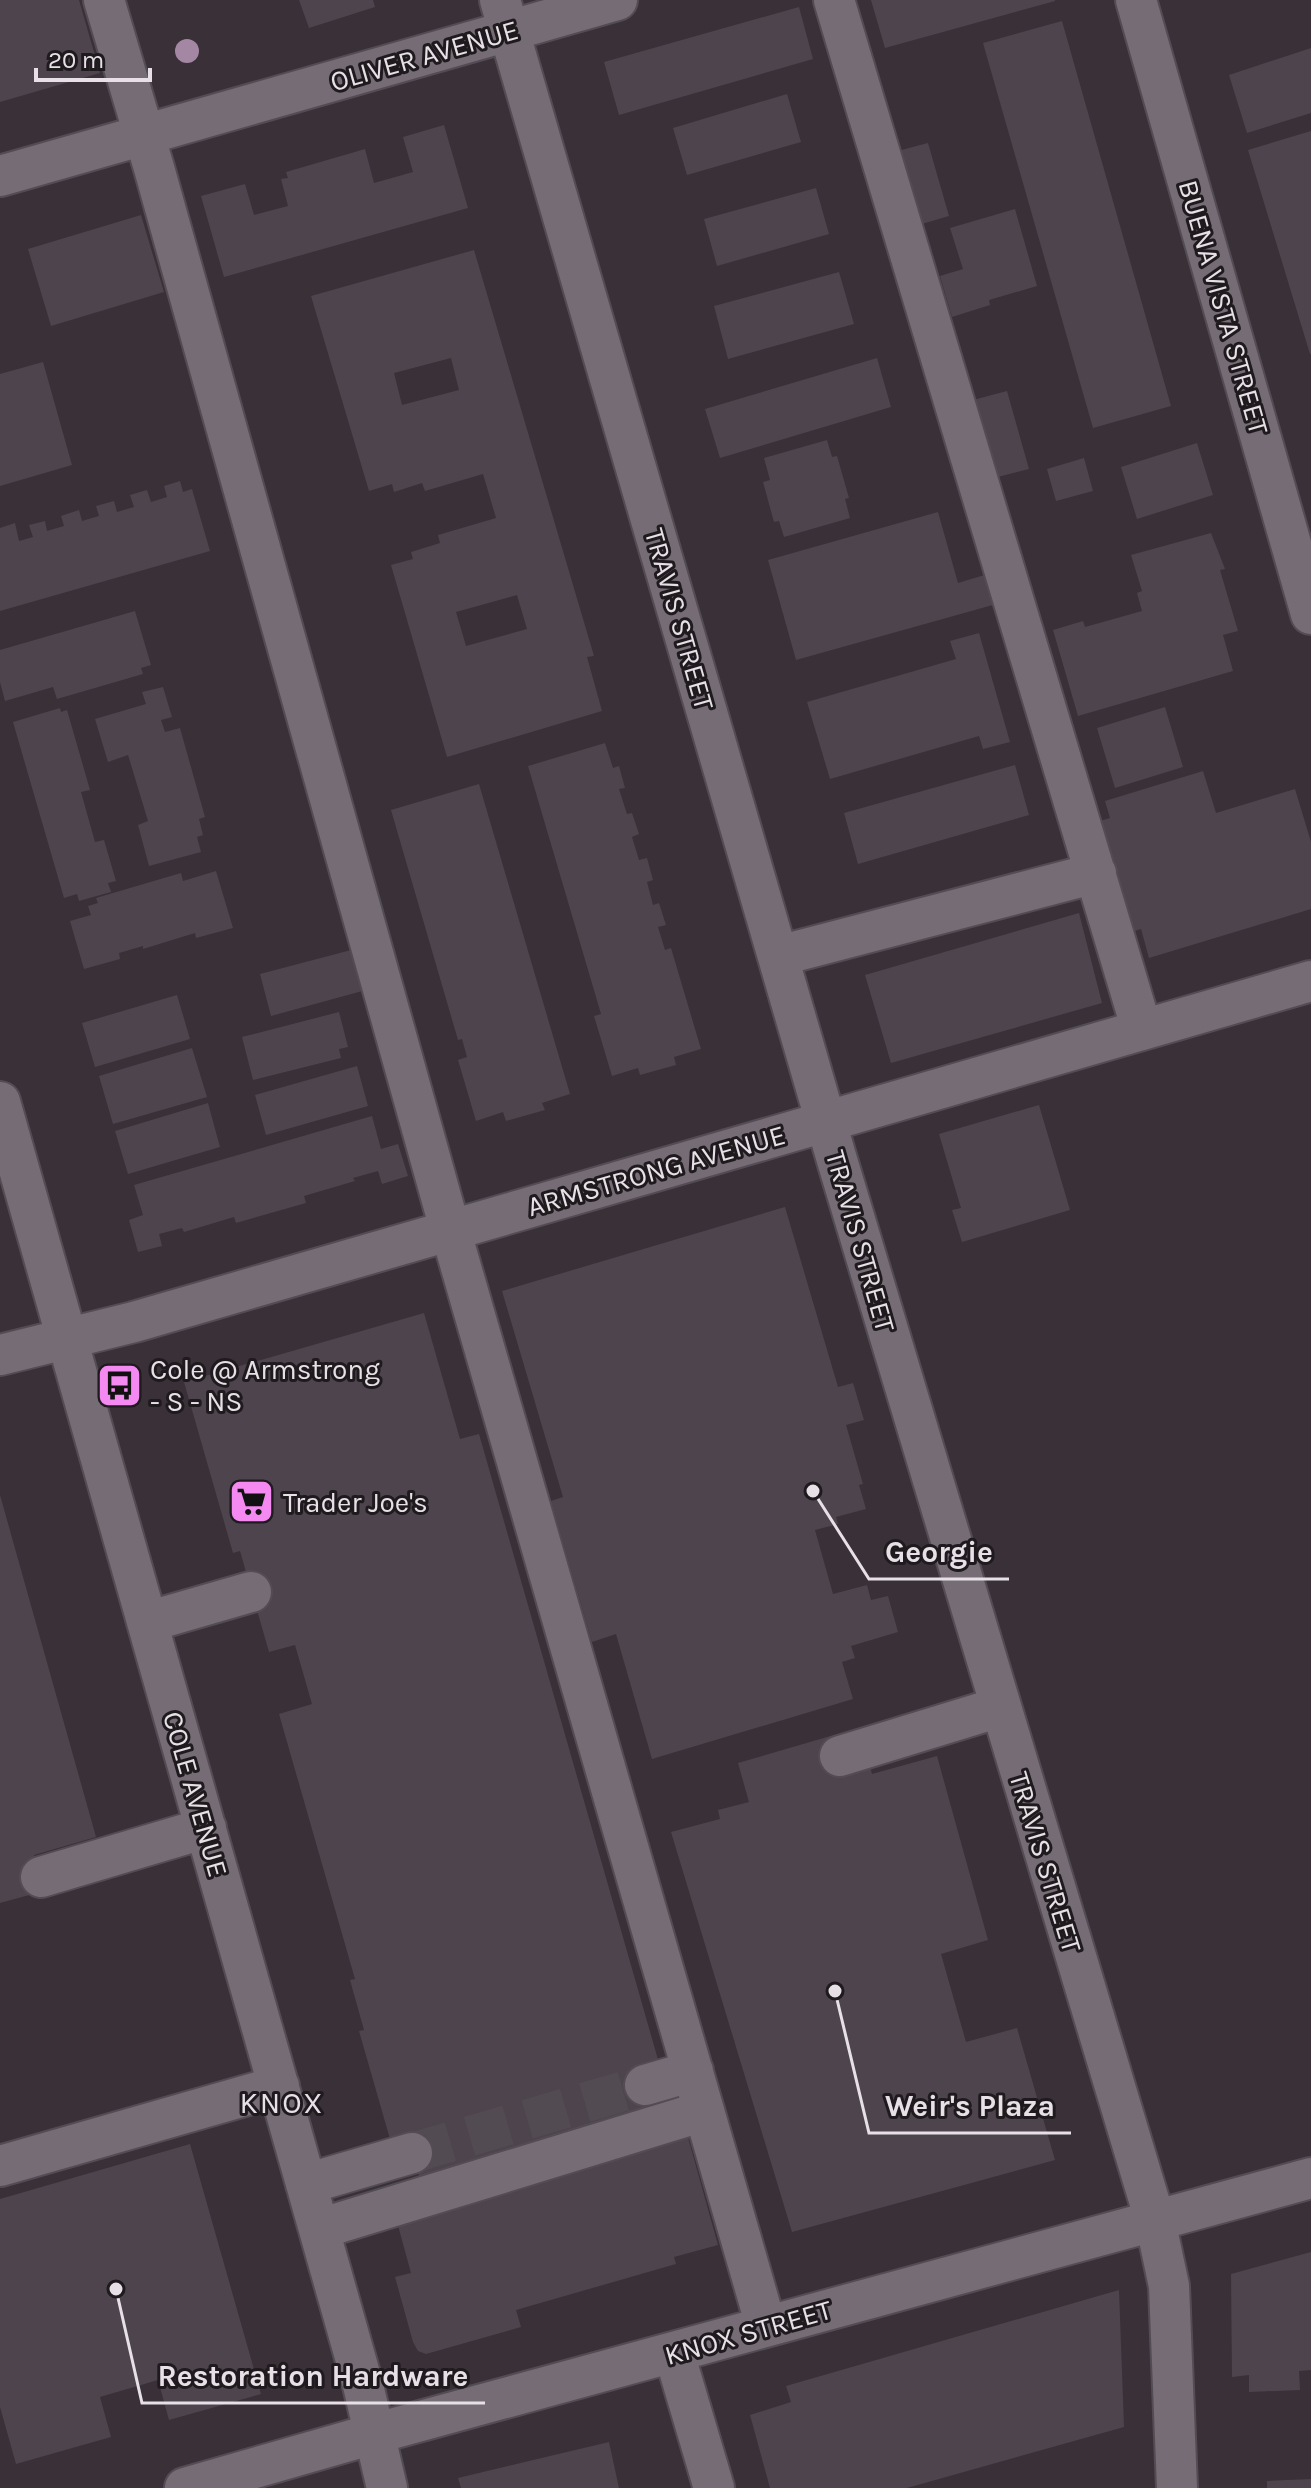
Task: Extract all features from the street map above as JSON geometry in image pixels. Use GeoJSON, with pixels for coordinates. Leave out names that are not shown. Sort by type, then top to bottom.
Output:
{"type":"FeatureCollection","features":[{"type":"Feature","properties":{"kind":"street"},"geometry":{"type":"LineString","coordinates":[[104,0],[450,1229],[766,2326]]}},
{"type":"Feature","properties":{"kind":"street","name":"OLIVER AVENUE"},"geometry":{"type":"LineString","coordinates":[[0,176],[144,135],[504,15],[617,0]]}},
{"type":"Feature","properties":{"kind":"street"},"geometry":{"type":"LineString","coordinates":[[834,0],[1142,1030]]}},
{"type":"Feature","properties":{"kind":"street","name":"BUENA VISTA STREET"},"geometry":{"type":"LineString","coordinates":[[1136,0],[1311,614]]}},
{"type":"Feature","properties":{"kind":"street","name":"TRAVIS STREET"},"geometry":{"type":"LineString","coordinates":[[504,15],[826,1121],[1155,2220],[1169,2286],[1177,2488]]}},
{"type":"Feature","properties":{"kind":"street"},"geometry":{"type":"LineString","coordinates":[[778,956],[1096,873]]}},
{"type":"Feature","properties":{"kind":"street","name":"ARMSTRONG AVENUE"},"geometry":{"type":"LineString","coordinates":[[0,1355],[134,1322],[1311,981]]}},
{"type":"Feature","properties":{"kind":"street","name":"COLE AVENUE"},"geometry":{"type":"LineString","coordinates":[[0,1102],[363,2385],[387,2488]]}},
{"type":"Feature","properties":{"kind":"street"},"geometry":{"type":"LineString","coordinates":[[147,1622],[251,1592]]}},
{"type":"Feature","properties":{"kind":"street"},"geometry":{"type":"LineString","coordinates":[[840,1756],[1000,1707]]}},
{"type":"Feature","properties":{"kind":"street"},"geometry":{"type":"LineString","coordinates":[[41,1877],[206,1828]]}},
{"type":"Feature","properties":{"kind":"street"},"geometry":{"type":"LineString","coordinates":[[645,2085],[693,2071]]}},
{"type":"Feature","properties":{"kind":"street"},"geometry":{"type":"LineString","coordinates":[[0,2166],[279,2086]]}},
{"type":"Feature","properties":{"kind":"street"},"geometry":{"type":"LineString","coordinates":[[319,2229],[704,2111]]}},
{"type":"Feature","properties":{"kind":"street"},"geometry":{"type":"LineString","coordinates":[[306,2184],[412,2153]]}},
{"type":"Feature","properties":{"kind":"street","name":"KNOX STREET"},"geometry":{"type":"LineString","coordinates":[[185,2488],[1311,2178]]}},
{"type":"Feature","properties":{"kind":"street"},"geometry":{"type":"LineString","coordinates":[[674,2353],[714,2488]]}},
{"type":"Feature","properties":{"kind":"building"},"geometry":{"type":"Polygon","coordinates":[[[0,0],[79,0],[100,73],[0,102],[0,0]]]}},
{"type":"Feature","properties":{"kind":"building"},"geometry":{"type":"Polygon","coordinates":[[[299,0],[373,0],[375,7],[309,28],[299,0]]]}},
{"type":"Feature","properties":{"kind":"building"},"geometry":{"type":"Polygon","coordinates":[[[871,0],[1055,0],[1055,1],[885,48],[871,0]]]}},
{"type":"Feature","properties":{"kind":"building"},"geometry":{"type":"Polygon","coordinates":[[[799,7],[813,59],[619,115],[604,62],[799,7]]]}},
{"type":"Feature","properties":{"kind":"building"},"geometry":{"type":"Polygon","coordinates":[[[1062,21],[1171,406],[1093,428],[983,43],[1062,21]]]}},
{"type":"Feature","properties":{"kind":"building"},"geometry":{"type":"Polygon","coordinates":[[[1311,48],[1311,113],[1247,133],[1229,75],[1311,48]]]}},
{"type":"Feature","properties":{"kind":"building"},"geometry":{"type":"Polygon","coordinates":[[[787,94],[801,142],[687,175],[673,128],[787,94]]]}},
{"type":"Feature","properties":{"kind":"building"},"geometry":{"type":"Polygon","coordinates":[[[444,125],[468,208],[224,277],[201,196],[245,184],[254,215],[288,206],[281,179],[288,178],[286,172],[365,149],[374,183],[413,172],[403,137],[444,125]]]}},
{"type":"Feature","properties":{"kind":"building"},"geometry":{"type":"Polygon","coordinates":[[[1311,131],[1311,354],[1310,354],[1248,150],[1311,131]]]}},
{"type":"Feature","properties":{"kind":"building"},"geometry":{"type":"Polygon","coordinates":[[[928,143],[949,216],[915,226],[894,152],[928,143]]]}},
{"type":"Feature","properties":{"kind":"building"},"geometry":{"type":"Polygon","coordinates":[[[816,188],[829,234],[717,266],[704,219],[816,188]]]}},
{"type":"Feature","properties":{"kind":"building"},"geometry":{"type":"Polygon","coordinates":[[[1015,209],[1037,286],[989,300],[990,305],[952,317],[940,276],[963,269],[950,228],[1015,209]]]}},
{"type":"Feature","properties":{"kind":"building"},"geometry":{"type":"Polygon","coordinates":[[[141,215],[164,292],[51,326],[28,249],[141,215]]]}},
{"type":"Feature","properties":{"kind":"building"},"geometry":{"type":"Polygon","coordinates":[[[474,250],[594,656],[587,657],[602,711],[447,757],[391,565],[413,559],[411,552],[440,543],[438,535],[496,518],[483,474],[425,491],[422,483],[394,492],[392,484],[369,491],[311,296],[474,250]],[[451,358],[394,373],[402,405],[459,390],[451,358]],[[517,595],[456,612],[466,646],[527,629],[517,595]]]}},
{"type":"Feature","properties":{"kind":"building"},"geometry":{"type":"Polygon","coordinates":[[[839,272],[854,324],[728,359],[714,306],[839,272]]]}},
{"type":"Feature","properties":{"kind":"building"},"geometry":{"type":"Polygon","coordinates":[[[877,358],[891,407],[720,458],[705,409],[877,358]]]}},
{"type":"Feature","properties":{"kind":"building"},"geometry":{"type":"Polygon","coordinates":[[[43,362],[72,465],[0,486],[0,374],[43,362]]]}},
{"type":"Feature","properties":{"kind":"building"},"geometry":{"type":"Polygon","coordinates":[[[1007,391],[1029,469],[994,478],[973,400],[1007,391]]]}},
{"type":"Feature","properties":{"kind":"building"},"geometry":{"type":"Polygon","coordinates":[[[827,440],[832,457],[837,456],[849,498],[845,499],[850,518],[784,537],[779,521],[774,522],[763,482],[770,480],[764,458],[827,440]]]}},
{"type":"Feature","properties":{"kind":"building"},"geometry":{"type":"Polygon","coordinates":[[[1197,443],[1213,495],[1137,519],[1121,467],[1197,443]]]}},
{"type":"Feature","properties":{"kind":"building"},"geometry":{"type":"Polygon","coordinates":[[[1084,458],[1093,491],[1056,501],[1047,469],[1084,458]]]}},
{"type":"Feature","properties":{"kind":"building"},"geometry":{"type":"Polygon","coordinates":[[[180,481],[183,492],[192,489],[210,551],[0,611],[0,528],[15,523],[19,541],[33,537],[29,525],[45,521],[47,531],[64,526],[61,516],[79,510],[82,521],[99,516],[96,506],[114,501],[117,512],[134,507],[130,495],[147,490],[151,502],[167,497],[164,486],[180,481]]]}},
{"type":"Feature","properties":{"kind":"building"},"geometry":{"type":"Polygon","coordinates":[[[938,512],[958,583],[991,573],[1000,603],[796,660],[768,560],[938,512]]]}},
{"type":"Feature","properties":{"kind":"building"},"geometry":{"type":"Polygon","coordinates":[[[1211,533],[1225,569],[1220,570],[1238,631],[1223,635],[1233,671],[1078,716],[1053,630],[1083,621],[1085,627],[1142,611],[1137,593],[1142,591],[1131,555],[1211,533]]]}},
{"type":"Feature","properties":{"kind":"building"},"geometry":{"type":"Polygon","coordinates":[[[135,611],[151,665],[141,668],[143,674],[57,699],[53,687],[5,701],[0,682],[0,650],[135,611]]]}},
{"type":"Feature","properties":{"kind":"building"},"geometry":{"type":"Polygon","coordinates":[[[979,633],[1010,742],[983,749],[979,736],[830,779],[807,702],[956,659],[950,641],[979,633]]]}},
{"type":"Feature","properties":{"kind":"building"},"geometry":{"type":"Polygon","coordinates":[[[163,687],[172,717],[161,720],[165,732],[180,728],[205,817],[199,819],[203,835],[197,837],[201,852],[149,866],[138,825],[148,821],[128,755],[108,762],[95,719],[146,704],[142,692],[163,687]]]}},
{"type":"Feature","properties":{"kind":"building"},"geometry":{"type":"Polygon","coordinates":[[[1165,707],[1183,767],[1115,788],[1097,728],[1165,707]]]}},
{"type":"Feature","properties":{"kind":"building"},"geometry":{"type":"Polygon","coordinates":[[[60,708],[61,712],[67,710],[90,790],[81,792],[95,842],[104,840],[116,881],[108,883],[111,892],[79,901],[77,894],[64,898],[13,722],[60,708]]]}},
{"type":"Feature","properties":{"kind":"building"},"geometry":{"type":"Polygon","coordinates":[[[605,743],[613,768],[619,766],[625,788],[619,789],[627,814],[632,813],[639,834],[632,837],[639,860],[647,858],[653,880],[647,882],[653,905],[659,903],[666,925],[658,927],[665,950],[671,948],[701,1049],[674,1057],[676,1065],[640,1075],[638,1068],[612,1076],[594,1016],[601,1014],[528,766],[605,743]]]}},
{"type":"Feature","properties":{"kind":"building"},"geometry":{"type":"Polygon","coordinates":[[[1015,765],[1029,815],[858,864],[844,813],[1015,765]]]}},
{"type":"Feature","properties":{"kind":"building"},"geometry":{"type":"Polygon","coordinates":[[[1203,771],[1216,813],[1295,789],[1311,842],[1311,909],[1149,958],[1141,929],[1122,935],[1089,824],[1110,818],[1105,801],[1203,771]]]}},
{"type":"Feature","properties":{"kind":"building"},"geometry":{"type":"Polygon","coordinates":[[[479,784],[570,1094],[542,1103],[545,1110],[506,1121],[503,1112],[476,1121],[458,1060],[467,1057],[462,1039],[458,1040],[391,810],[479,784]]]}},
{"type":"Feature","properties":{"kind":"building"},"geometry":{"type":"Polygon","coordinates":[[[216,871],[233,928],[196,938],[195,933],[143,949],[143,946],[119,953],[120,959],[84,969],[70,921],[91,915],[88,906],[98,903],[96,898],[181,873],[183,881],[216,871]]]}},
{"type":"Feature","properties":{"kind":"building"},"geometry":{"type":"Polygon","coordinates":[[[1079,913],[1102,1003],[891,1063],[865,975],[1079,913]]]}},
{"type":"Feature","properties":{"kind":"building"},"geometry":{"type":"Polygon","coordinates":[[[355,949],[366,990],[271,1016],[260,974],[355,949]]]}},
{"type":"Feature","properties":{"kind":"building"},"geometry":{"type":"Polygon","coordinates":[[[177,995],[190,1039],[95,1067],[82,1023],[177,995]]]}},
{"type":"Feature","properties":{"kind":"building"},"geometry":{"type":"Polygon","coordinates":[[[339,1012],[348,1047],[339,1049],[341,1058],[253,1080],[242,1037],[339,1012]]]}},
{"type":"Feature","properties":{"kind":"building"},"geometry":{"type":"Polygon","coordinates":[[[192,1048],[207,1097],[113,1124],[99,1076],[192,1048]]]}},
{"type":"Feature","properties":{"kind":"building"},"geometry":{"type":"Polygon","coordinates":[[[357,1066],[368,1106],[266,1135],[255,1095],[357,1066]]]}},
{"type":"Feature","properties":{"kind":"building"},"geometry":{"type":"Polygon","coordinates":[[[208,1103],[220,1147],[128,1174],[115,1131],[208,1103]]]}},
{"type":"Feature","properties":{"kind":"building"},"geometry":{"type":"Polygon","coordinates":[[[1039,1105],[1070,1210],[962,1242],[952,1210],[961,1208],[939,1134],[1039,1105]]]}},
{"type":"Feature","properties":{"kind":"building"},"geometry":{"type":"Polygon","coordinates":[[[372,1116],[381,1149],[398,1144],[408,1176],[382,1184],[378,1171],[353,1178],[355,1181],[304,1196],[306,1203],[236,1223],[234,1217],[184,1232],[182,1228],[159,1234],[162,1246],[138,1252],[129,1220],[143,1215],[134,1185],[372,1116]]]}},
{"type":"Feature","properties":{"kind":"building"},"geometry":{"type":"Polygon","coordinates":[[[785,1207],[838,1387],[853,1383],[864,1420],[846,1425],[863,1484],[859,1485],[866,1509],[836,1517],[838,1524],[815,1530],[833,1594],[867,1585],[871,1600],[888,1596],[898,1632],[851,1646],[855,1658],[842,1662],[853,1699],[652,1759],[616,1634],[592,1642],[551,1501],[563,1497],[502,1291],[785,1207]]]}},
{"type":"Feature","properties":{"kind":"building"},"geometry":{"type":"Polygon","coordinates":[[[424,1313],[460,1439],[479,1434],[659,2063],[641,2069],[652,2108],[419,2176],[407,2133],[390,2139],[359,2031],[364,2030],[350,1980],[355,1979],[279,1714],[312,1704],[295,1645],[269,1652],[240,1551],[233,1553],[184,1382],[424,1313]]]}},
{"type":"Feature","properties":{"kind":"building"},"geometry":{"type":"Polygon","coordinates":[[[0,1495],[96,1837],[34,1855],[44,1891],[0,1903],[0,1495]]]}},
{"type":"Feature","properties":{"kind":"building"},"geometry":{"type":"Polygon","coordinates":[[[834,1735],[846,1776],[870,1767],[872,1774],[937,1756],[988,1940],[941,1954],[966,2042],[1017,2028],[1055,2160],[792,2232],[671,1832],[720,1819],[718,1810],[749,1802],[738,1763],[834,1735]]]}},
{"type":"Feature","properties":{"kind":"building"},"geometry":{"type":"Polygon","coordinates":[[[684,2123],[718,2245],[674,2257],[676,2264],[516,2310],[521,2327],[426,2354],[418,2351],[395,2277],[411,2273],[394,2211],[684,2123]]]}},
{"type":"Feature","properties":{"kind":"building"},"geometry":{"type":"Polygon","coordinates":[[[190,2144],[261,2394],[169,2420],[158,2380],[100,2397],[111,2437],[16,2464],[0,2407],[0,2199],[190,2144]]]}},
{"type":"Feature","properties":{"kind":"building"},"geometry":{"type":"Polygon","coordinates":[[[1311,2252],[1311,2370],[1299,2371],[1300,2390],[1249,2392],[1249,2375],[1232,2377],[1231,2274],[1311,2252]]]}},
{"type":"Feature","properties":{"kind":"building"},"geometry":{"type":"Polygon","coordinates":[[[1119,2290],[1124,2427],[907,2488],[770,2488],[750,2415],[791,2402],[786,2386],[1119,2290]]]}},
{"type":"Feature","properties":{"kind":"building"},"geometry":{"type":"Polygon","coordinates":[[[609,2442],[619,2488],[461,2488],[458,2478],[609,2442]]]}},
{"type":"Feature","properties":{"kind":"building"},"geometry":{"type":"Polygon","coordinates":[[[1311,2479],[1311,2488],[1267,2488],[1267,2481],[1311,2479]]]}},
{"type":"Feature","properties":{"kind":"tunnel"},"geometry":{"type":"LineString","coordinates":[[412,2153],[645,2085]]}},
{"type":"Feature","properties":{"kind":"place","name":"Cole @ Armstrong - S - NS"},"geometry":{"type":"Point","coordinates":[119,1385]}},
{"type":"Feature","properties":{"kind":"place","name":"Georgie"},"geometry":{"type":"Point","coordinates":[813,1491]}},
{"type":"Feature","properties":{"kind":"place","name":"Trader Joe's"},"geometry":{"type":"Point","coordinates":[252,1502]}},
{"type":"Feature","properties":{"kind":"place","name":"Weir's Plaza"},"geometry":{"type":"Point","coordinates":[835,1991]}},
{"type":"Feature","properties":{"kind":"place","name":"Restoration Hardware"},"geometry":{"type":"Point","coordinates":[116,2289]}},
{"type":"Feature","properties":{"kind":"district","name":"KNOX"},"geometry":{"type":"Point","coordinates":[282,2103]}}]}
